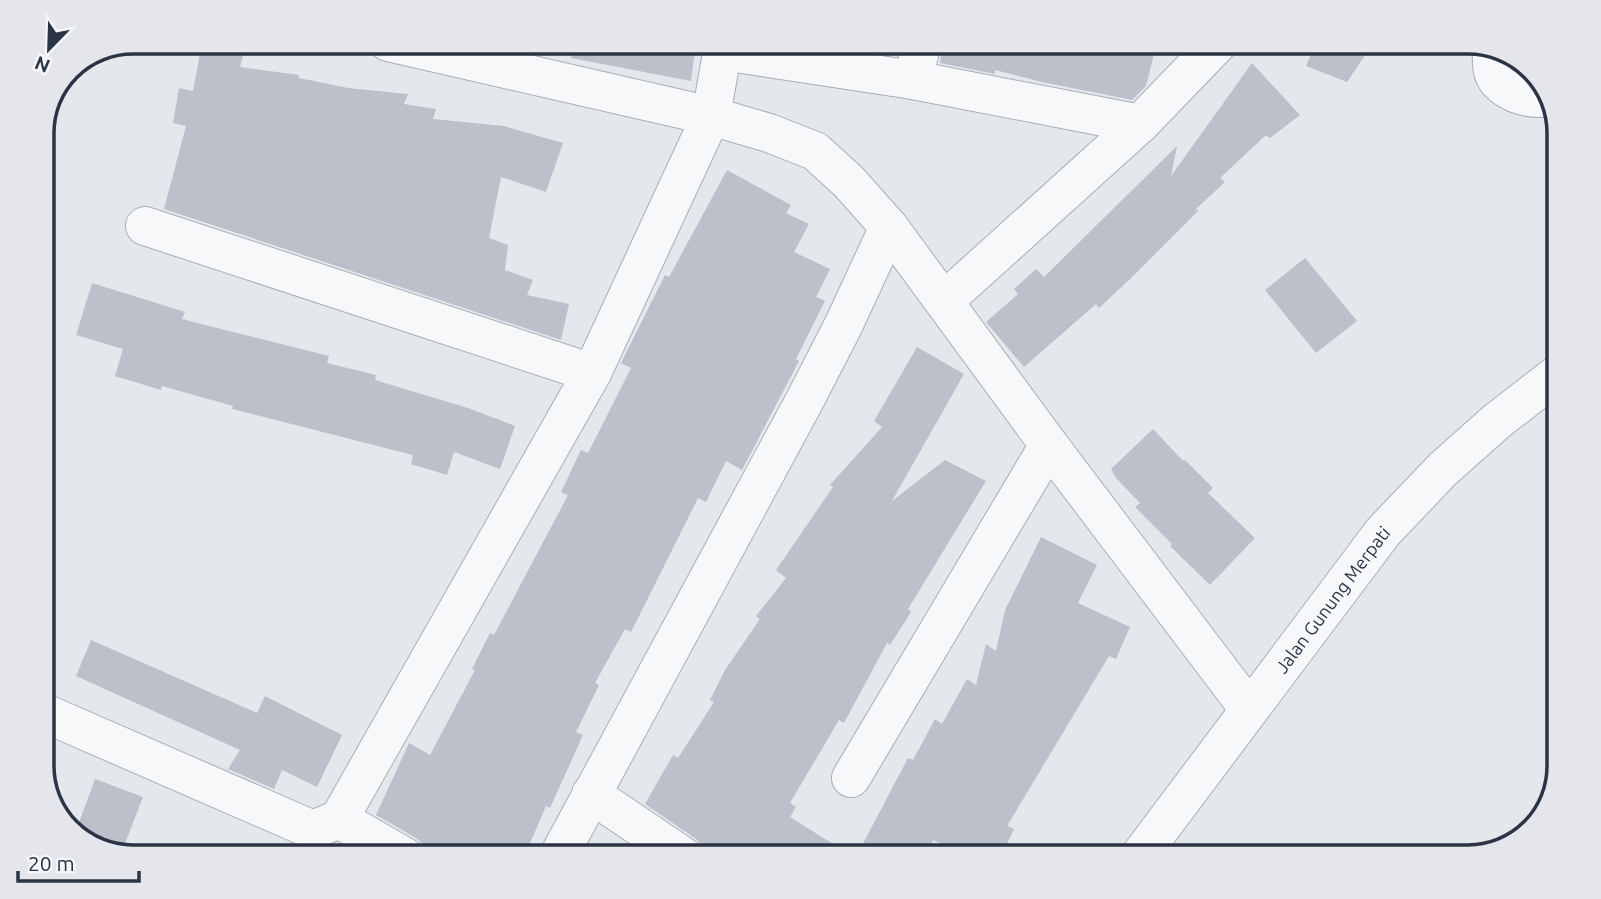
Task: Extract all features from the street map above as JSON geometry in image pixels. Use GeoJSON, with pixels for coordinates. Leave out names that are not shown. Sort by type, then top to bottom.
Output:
{"type":"FeatureCollection","features":[{"type":"Feature","properties":{"kind":"street"},"geometry":{"type":"LineString","coordinates":[[440,54],[711,116],[769,133],[815,151],[849,182],[889,227],[1049,445],[1249,709]]}},
{"type":"Feature","properties":{"kind":"street"},"geometry":{"type":"LineString","coordinates":[[320,835],[592,373],[711,116],[722,54]]}},
{"type":"Feature","properties":{"kind":"street"},"geometry":{"type":"LineString","coordinates":[[768,54],[1140,124]]}},
{"type":"Feature","properties":{"kind":"street"},"geometry":{"type":"LineString","coordinates":[[913,80],[919,54]]}},
{"type":"Feature","properties":{"kind":"street"},"geometry":{"type":"LineString","coordinates":[[944,301],[1140,124],[1207,54]]}},
{"type":"Feature","properties":{"kind":"street"},"geometry":{"type":"LineString","coordinates":[[1492,58],[1493,74],[1511,93],[1539,98]]}},
{"type":"Feature","properties":{"kind":"street"},"geometry":{"type":"LineString","coordinates":[[145,226],[592,373]]}},
{"type":"Feature","properties":{"kind":"street"},"geometry":{"type":"LineString","coordinates":[[564,845],[806,398],[889,227]]}},
{"type":"Feature","properties":{"kind":"street","name":"Jalan Gunung Merpati"},"geometry":{"type":"LineString","coordinates":[[1148,845],[1392,523],[1443,469],[1497,421],[1547,382]]}},
{"type":"Feature","properties":{"kind":"street"},"geometry":{"type":"LineString","coordinates":[[852,778],[1049,445]]}},
{"type":"Feature","properties":{"kind":"street"},"geometry":{"type":"LineString","coordinates":[[54,727],[320,835],[359,845]]}},
{"type":"Feature","properties":{"kind":"street"},"geometry":{"type":"LineString","coordinates":[[591,794],[666,845]]}},
{"type":"Feature","properties":{"kind":"building"},"geometry":{"type":"Polygon","coordinates":[[[200,54],[240,54],[243,55],[240,67],[299,75],[299,78],[348,88],[408,94],[404,104],[436,109],[433,119],[504,126],[563,143],[546,192],[501,177],[489,238],[508,245],[505,270],[533,280],[527,295],[569,304],[561,340],[164,209],[186,126],[173,123],[179,88],[193,91],[200,54]]]}},
{"type":"Feature","properties":{"kind":"building"},"geometry":{"type":"Polygon","coordinates":[[[572,54],[694,54],[691,81],[571,58],[572,54]]]}},
{"type":"Feature","properties":{"kind":"building"},"geometry":{"type":"Polygon","coordinates":[[[941,54],[1154,54],[1146,86],[1132,100],[995,70],[995,74],[940,63],[941,54]]]}},
{"type":"Feature","properties":{"kind":"building"},"geometry":{"type":"Polygon","coordinates":[[[1311,54],[1366,54],[1347,82],[1306,66],[1311,54]]]}},
{"type":"Feature","properties":{"kind":"building"},"geometry":{"type":"Polygon","coordinates":[[[1252,63],[1300,115],[1270,138],[1266,135],[1220,178],[1225,182],[1129,280],[1099,308],[1096,304],[1024,367],[986,322],[1018,294],[1014,289],[1036,269],[1044,277],[1177,146],[1171,176],[1252,63]]]}},
{"type":"Feature","properties":{"kind":"building"},"geometry":{"type":"Polygon","coordinates":[[[727,170],[791,205],[786,213],[809,224],[794,252],[830,269],[816,297],[825,301],[796,359],[799,361],[742,470],[726,461],[706,502],[698,498],[631,632],[625,629],[595,683],[599,685],[576,732],[583,735],[550,808],[546,806],[529,845],[424,845],[376,815],[409,743],[430,755],[475,670],[472,669],[490,633],[494,635],[568,495],[561,492],[581,450],[588,453],[631,368],[621,363],[665,275],[669,277],[727,170]]]}},
{"type":"Feature","properties":{"kind":"building"},"geometry":{"type":"Polygon","coordinates":[[[1305,258],[1357,321],[1316,353],[1265,290],[1305,258]]]}},
{"type":"Feature","properties":{"kind":"building"},"geometry":{"type":"Polygon","coordinates":[[[92,283],[185,312],[182,319],[329,356],[327,363],[376,375],[375,380],[468,408],[515,426],[500,469],[454,452],[447,475],[411,464],[413,455],[232,409],[233,406],[162,386],[161,390],[115,376],[123,349],[76,335],[92,283]]]}},
{"type":"Feature","properties":{"kind":"building"},"geometry":{"type":"Polygon","coordinates":[[[917,347],[964,374],[892,501],[945,460],[986,481],[908,609],[911,612],[890,645],[887,643],[844,723],[839,720],[790,803],[796,807],[790,817],[835,845],[701,845],[645,804],[673,755],[678,758],[714,702],[710,700],[725,670],[760,619],[756,616],[786,578],[776,570],[833,487],[830,485],[882,427],[874,421],[917,347]]]}},
{"type":"Feature","properties":{"kind":"building"},"geometry":{"type":"Polygon","coordinates":[[[1153,429],[1213,488],[1208,493],[1255,538],[1210,585],[1135,507],[1140,503],[1111,469],[1153,429]]]}},
{"type":"Feature","properties":{"kind":"building"},"geometry":{"type":"Polygon","coordinates":[[[1041,537],[1097,565],[1078,603],[1130,627],[1116,659],[1109,656],[1007,826],[1014,829],[1007,845],[944,845],[933,840],[930,845],[862,845],[908,758],[913,760],[935,719],[942,724],[967,679],[976,685],[986,644],[996,651],[1005,610],[1041,537]]]}},
{"type":"Feature","properties":{"kind":"building"},"geometry":{"type":"Polygon","coordinates":[[[91,640],[257,713],[265,696],[342,735],[317,787],[282,770],[274,789],[228,769],[240,750],[76,676],[91,640]]]}},
{"type":"Feature","properties":{"kind":"building"},"geometry":{"type":"Polygon","coordinates":[[[95,779],[143,797],[125,844],[98,837],[79,823],[95,779]]]}}]}
